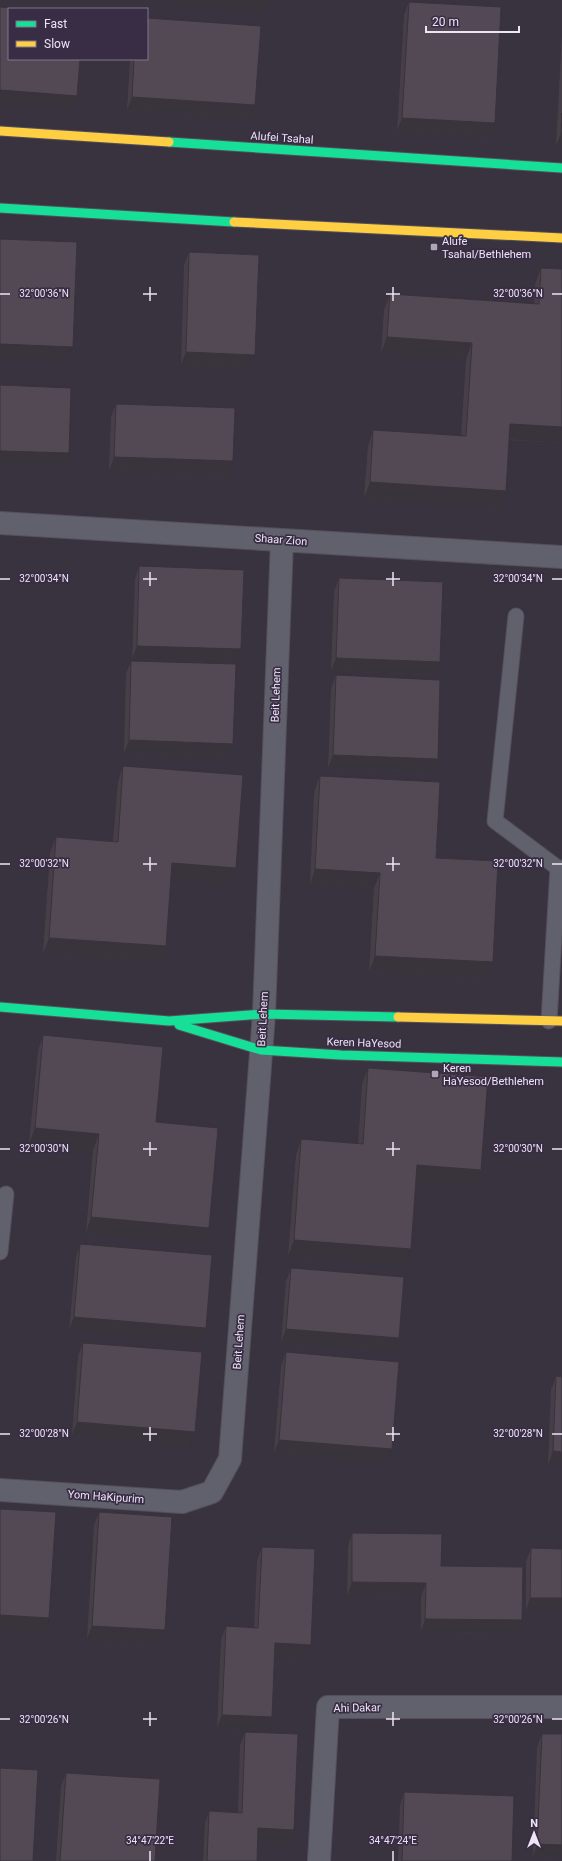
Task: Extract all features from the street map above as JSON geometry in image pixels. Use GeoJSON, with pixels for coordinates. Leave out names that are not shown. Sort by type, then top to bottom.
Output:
{"type":"FeatureCollection","features":[{"type":"Feature","properties":{"kind":"main road","name":"Alufei Tsahal"},"geometry":{"type":"LineString","coordinates":[[0,132],[562,168]]}},
{"type":"Feature","properties":{"kind":"main road"},"geometry":{"type":"LineString","coordinates":[[0,208],[297,226],[562,238]]}},
{"type":"Feature","properties":{"kind":"main road","name":"Keren HaYesod"},"geometry":{"type":"LineString","coordinates":[[0,1007],[169,1021],[264,1014],[555,1021]]}},
{"type":"Feature","properties":{"kind":"main road","name":"Keren HaYesod"},"geometry":{"type":"LineString","coordinates":[[169,1021],[261,1050],[349,1055],[562,1062]]}},
{"type":"Feature","properties":{"kind":"street","name":"Shaar Zion"},"geometry":{"type":"LineString","coordinates":[[0,523],[562,557]]}},
{"type":"Feature","properties":{"kind":"street","name":"Beit Lehem"},"geometry":{"type":"LineString","coordinates":[[212,1492],[230,1459],[264,1014],[282,540]]}},
{"type":"Feature","properties":{"kind":"street","name":"Yom HaKipurim"},"geometry":{"type":"LineString","coordinates":[[0,1490],[182,1502],[212,1492]]}},
{"type":"Feature","properties":{"kind":"street","name":"Ahi Dakar"},"geometry":{"type":"LineString","coordinates":[[319,1861],[328,1707],[562,1707]]}},
{"type":"Feature","properties":{"kind":"lane"},"geometry":{"type":"LineString","coordinates":[[516,616],[495,821],[560,868],[555,1021]]}},
{"type":"Feature","properties":{"kind":"lane"},"geometry":{"type":"LineString","coordinates":[[0,1252],[6,1194]]}},
{"type":"Feature","properties":{"kind":"building"},"geometry":{"type":"Polygon","coordinates":[[[409,2],[501,7],[495,123],[402,118],[409,2]]]}},
{"type":"Feature","properties":{"kind":"building"},"geometry":{"type":"Polygon","coordinates":[[[0,7],[13,8],[8,8],[8,60],[80,60],[77,96],[0,90],[0,7]]]}},
{"type":"Feature","properties":{"kind":"building"},"geometry":{"type":"Polygon","coordinates":[[[148,18],[261,26],[255,105],[132,97],[134,60],[148,60],[148,18]]]}},
{"type":"Feature","properties":{"kind":"building"},"geometry":{"type":"Polygon","coordinates":[[[0,239],[77,242],[73,347],[0,344],[0,239]]]}},
{"type":"Feature","properties":{"kind":"building"},"geometry":{"type":"Polygon","coordinates":[[[189,252],[259,255],[255,355],[186,352],[189,252]]]}},
{"type":"Feature","properties":{"kind":"building"},"geometry":{"type":"Polygon","coordinates":[[[541,268],[562,269],[562,427],[510,424],[506,491],[370,482],[373,430],[466,436],[472,343],[387,337],[390,294],[539,304],[541,268]]]}},
{"type":"Feature","properties":{"kind":"building"},"geometry":{"type":"Polygon","coordinates":[[[0,385],[71,388],[69,453],[0,451],[0,385]]]}},
{"type":"Feature","properties":{"kind":"building"},"geometry":{"type":"Polygon","coordinates":[[[116,404],[235,408],[233,461],[114,457],[116,404]]]}},
{"type":"Feature","properties":{"kind":"building"},"geometry":{"type":"Polygon","coordinates":[[[139,566],[244,570],[241,649],[137,646],[139,566]]]}},
{"type":"Feature","properties":{"kind":"building"},"geometry":{"type":"Polygon","coordinates":[[[339,578],[443,582],[440,662],[336,658],[339,578]]]}},
{"type":"Feature","properties":{"kind":"building"},"geometry":{"type":"Polygon","coordinates":[[[131,661],[236,664],[233,744],[129,740],[131,661]]]}},
{"type":"Feature","properties":{"kind":"building"},"geometry":{"type":"Polygon","coordinates":[[[336,675],[440,680],[438,759],[333,755],[336,675]]]}},
{"type":"Feature","properties":{"kind":"building"},"geometry":{"type":"Polygon","coordinates":[[[123,766],[243,775],[236,868],[172,863],[166,946],[49,938],[56,837],[118,842],[123,766]]]}},
{"type":"Feature","properties":{"kind":"building"},"geometry":{"type":"Polygon","coordinates":[[[320,776],[440,782],[436,858],[498,861],[493,962],[375,956],[380,873],[315,869],[320,776]]]}},
{"type":"Feature","properties":{"kind":"building"},"geometry":{"type":"Polygon","coordinates":[[[43,1035],[163,1047],[156,1122],[218,1128],[209,1228],[91,1217],[99,1134],[35,1128],[43,1035]]]}},
{"type":"Feature","properties":{"kind":"building"},"geometry":{"type":"Polygon","coordinates":[[[368,1068],[488,1077],[481,1170],[417,1165],[411,1249],[294,1240],[301,1139],[363,1144],[368,1068]]]}},
{"type":"Feature","properties":{"kind":"building"},"geometry":{"type":"Polygon","coordinates":[[[80,1244],[212,1255],[206,1328],[74,1317],[80,1244]]]}},
{"type":"Feature","properties":{"kind":"building"},"geometry":{"type":"Polygon","coordinates":[[[291,1268],[404,1277],[399,1338],[286,1329],[291,1268]]]}},
{"type":"Feature","properties":{"kind":"building"},"geometry":{"type":"Polygon","coordinates":[[[83,1343],[202,1352],[195,1432],[77,1422],[83,1343]]]}},
{"type":"Feature","properties":{"kind":"building"},"geometry":{"type":"Polygon","coordinates":[[[286,1352],[399,1362],[392,1449],[279,1440],[286,1352]]]}},
{"type":"Feature","properties":{"kind":"building"},"geometry":{"type":"Polygon","coordinates":[[[556,1376],[562,1377],[562,1452],[553,1451],[556,1376]]]}},
{"type":"Feature","properties":{"kind":"building"},"geometry":{"type":"Polygon","coordinates":[[[0,1509],[56,1512],[49,1618],[0,1615],[0,1509]]]}},
{"type":"Feature","properties":{"kind":"building"},"geometry":{"type":"Polygon","coordinates":[[[99,1512],[172,1517],[165,1630],[92,1626],[99,1512]]]}},
{"type":"Feature","properties":{"kind":"building"},"geometry":{"type":"Polygon","coordinates":[[[352,1533],[442,1534],[441,1566],[523,1567],[522,1620],[425,1619],[426,1583],[352,1582],[352,1533]]]}},
{"type":"Feature","properties":{"kind":"building"},"geometry":{"type":"Polygon","coordinates":[[[262,1547],[315,1549],[311,1645],[275,1643],[272,1717],[222,1715],[226,1626],[258,1628],[262,1547]]]}},
{"type":"Feature","properties":{"kind":"building"},"geometry":{"type":"Polygon","coordinates":[[[531,1548],[562,1549],[562,1598],[530,1598],[531,1548]]]}},
{"type":"Feature","properties":{"kind":"building"},"geometry":{"type":"Polygon","coordinates":[[[245,1732],[298,1734],[294,1830],[258,1828],[257,1861],[207,1861],[209,1811],[242,1813],[245,1732]]]}},
{"type":"Feature","properties":{"kind":"building"},"geometry":{"type":"Polygon","coordinates":[[[542,1734],[562,1734],[562,1845],[537,1844],[542,1734]]]}},
{"type":"Feature","properties":{"kind":"building"},"geometry":{"type":"Polygon","coordinates":[[[0,1768],[38,1770],[33,1861],[0,1861],[0,1768]]]}},
{"type":"Feature","properties":{"kind":"building"},"geometry":{"type":"Polygon","coordinates":[[[66,1773],[160,1779],[155,1861],[60,1861],[66,1773]]]}},
{"type":"Feature","properties":{"kind":"building"},"geometry":{"type":"Polygon","coordinates":[[[404,1792],[514,1796],[512,1861],[402,1861],[404,1792]]]}},
{"type":"Feature","properties":{"kind":"traffic: fast"},"geometry":{"type":"LineString","coordinates":[[169,142],[562,168]]}},
{"type":"Feature","properties":{"kind":"traffic: fast"},"geometry":{"type":"LineString","coordinates":[[0,208],[234,222]]}},
{"type":"Feature","properties":{"kind":"traffic: fast"},"geometry":{"type":"LineString","coordinates":[[0,1007],[169,1021],[264,1014],[398,1017]]}},
{"type":"Feature","properties":{"kind":"traffic: fast"},"geometry":{"type":"LineString","coordinates":[[179,1025],[261,1050],[341,1055],[562,1062]]}},
{"type":"Feature","properties":{"kind":"traffic: slow"},"geometry":{"type":"LineString","coordinates":[[0,131],[169,142]]}},
{"type":"Feature","properties":{"kind":"traffic: slow"},"geometry":{"type":"LineString","coordinates":[[234,222],[562,238]]}},
{"type":"Feature","properties":{"kind":"traffic: slow"},"geometry":{"type":"LineString","coordinates":[[398,1017],[562,1021]]}},
{"type":"Feature","properties":{"kind":"place","name":"Alufe Tsahal/Bethlehem"},"geometry":{"type":"Point","coordinates":[434,247]}},
{"type":"Feature","properties":{"kind":"place","name":"Keren HaYesod/Bethlehem"},"geometry":{"type":"Point","coordinates":[435,1074]}}]}
